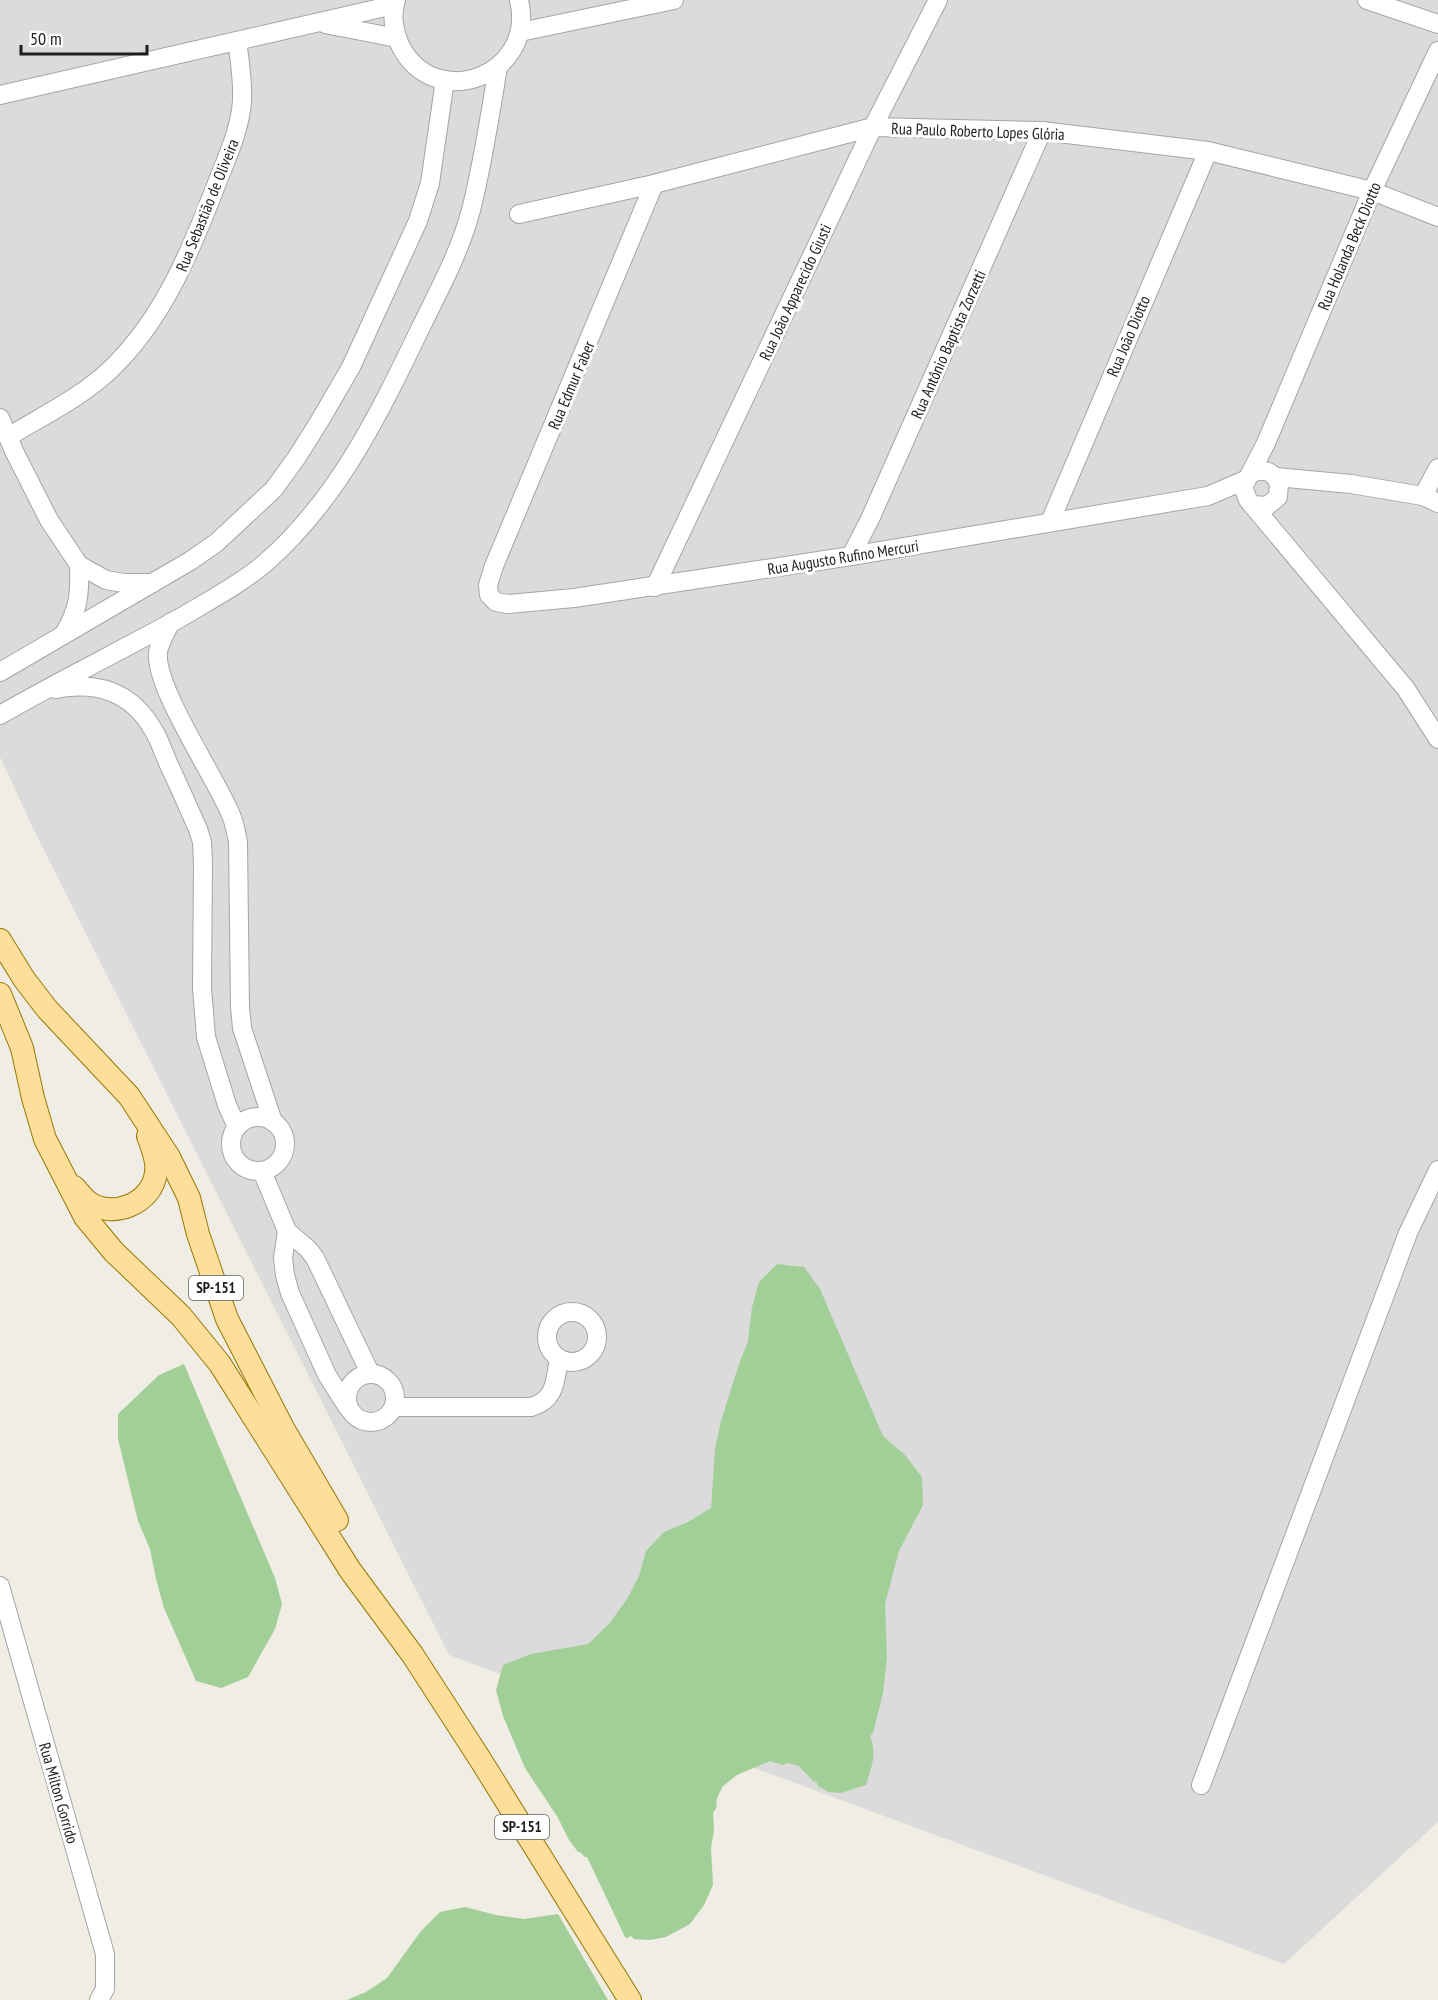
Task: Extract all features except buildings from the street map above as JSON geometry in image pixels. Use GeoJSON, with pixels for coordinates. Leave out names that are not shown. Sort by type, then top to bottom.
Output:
{"type":"FeatureCollection","features":[{"type":"Feature","properties":{"kind":"main road","name":"SP-151"},"geometry":{"type":"LineString","coordinates":[[0,940],[24,979],[47,1009],[129,1096],[169,1157],[189,1198],[201,1245],[227,1319],[283,1428],[364,1566],[412,1654]]}},
{"type":"Feature","properties":{"kind":"main road","name":"SP-151"},"geometry":{"type":"LineString","coordinates":[[0,993],[22,1048],[45,1139],[85,1217],[114,1252],[181,1316],[220,1364],[350,1570],[412,1654],[480,1759],[630,2000]]}},
{"type":"Feature","properties":{"kind":"main road"},"geometry":{"type":"LineString","coordinates":[[63,1175],[87,1201],[98,1207],[117,1209],[128,1207],[147,1193],[157,1172],[155,1156],[129,1096]]}},
{"type":"Feature","properties":{"kind":"street"},"geometry":{"type":"LineString","coordinates":[[0,95],[395,3],[393,22],[397,38],[404,53],[415,66],[429,75],[445,80],[463,81],[482,77],[498,68],[512,52],[520,32],[522,12],[519,0]]}},
{"type":"Feature","properties":{"kind":"street"},"geometry":{"type":"LineString","coordinates":[[520,32],[674,0]]}},
{"type":"Feature","properties":{"kind":"street","name":"Rua João Apparecido Giusti"},"geometry":{"type":"LineString","coordinates":[[655,586],[873,127],[938,0]]}},
{"type":"Feature","properties":{"kind":"street"},"geometry":{"type":"LineString","coordinates":[[1367,0],[1438,24]]}},
{"type":"Feature","properties":{"kind":"street"},"geometry":{"type":"LineString","coordinates":[[317,23],[397,38]]}},
{"type":"Feature","properties":{"kind":"street","name":"Rua Sebastião de Oliveira"},"geometry":{"type":"LineString","coordinates":[[8,437],[85,390],[109,371],[130,350],[173,284],[190,252],[237,133],[242,102],[242,77],[237,41]]}},
{"type":"Feature","properties":{"kind":"street","name":"Rua Holanda Beck Diotto"},"geometry":{"type":"LineString","coordinates":[[1248,477],[1266,443],[1372,191],[1438,51]]}},
{"type":"Feature","properties":{"kind":"street"},"geometry":{"type":"LineString","coordinates":[[0,715],[209,601],[264,563],[315,510],[338,482],[378,416],[460,243],[482,161],[498,68]]}},
{"type":"Feature","properties":{"kind":"street"},"geometry":{"type":"LineString","coordinates":[[0,672],[155,583],[216,543],[274,489],[319,422],[351,367],[418,221],[430,183],[445,80]]}},
{"type":"Feature","properties":{"kind":"street","name":"Rua Paulo Roberto Lopes Glória"},"geometry":{"type":"LineString","coordinates":[[519,214],[654,184],[873,127],[1042,131],[1208,151],[1372,191],[1438,217]]}},
{"type":"Feature","properties":{"kind":"street","name":"Rua Antônio Baptista Zorzetti"},"geometry":{"type":"LineString","coordinates":[[851,556],[870,519],[1042,131]]}},
{"type":"Feature","properties":{"kind":"street","name":"Rua João Diotto"},"geometry":{"type":"LineString","coordinates":[[1050,522],[1208,151]]}},
{"type":"Feature","properties":{"kind":"street","name":"Rua Edmur Faber"},"geometry":{"type":"LineString","coordinates":[[488,585],[654,184]]}},
{"type":"Feature","properties":{"kind":"street"},"geometry":{"type":"LineString","coordinates":[[0,418],[49,520],[79,565],[106,580],[124,583],[155,583]]}},
{"type":"Feature","properties":{"kind":"street"},"geometry":{"type":"LineString","coordinates":[[1256,504],[1278,497],[1266,443]]}},
{"type":"Feature","properties":{"kind":"street"},"geometry":{"type":"LineString","coordinates":[[1438,468],[1430,500],[1351,484],[1305,479],[1275,480],[1263,470],[1248,477],[1244,494],[1256,504],[1275,535],[1406,689],[1438,739]]}},
{"type":"Feature","properties":{"kind":"street","name":"Rua Augusto Rufino Mercuri"},"geometry":{"type":"LineString","coordinates":[[488,585],[489,595],[496,602],[508,604],[574,598],[851,556],[1208,496],[1248,477]]}},
{"type":"Feature","properties":{"kind":"street","name":"Rua Augusto Rufino Mercuri"},"geometry":{"type":"LineString","coordinates":[[1208,496],[1256,504]]}},
{"type":"Feature","properties":{"kind":"street"},"geometry":{"type":"LineString","coordinates":[[63,636],[75,616],[79,601],[79,565]]}},
{"type":"Feature","properties":{"kind":"street"},"geometry":{"type":"LineString","coordinates":[[171,622],[161,640],[158,653],[160,673],[232,817],[238,842],[242,1028],[273,1122]]}},
{"type":"Feature","properties":{"kind":"street"},"geometry":{"type":"LineString","coordinates":[[39,693],[71,686],[95,686],[116,693],[134,706],[154,730],[202,842],[202,988],[206,1037],[227,1105],[237,1127]]}},
{"type":"Feature","properties":{"kind":"street"},"geometry":{"type":"LineString","coordinates":[[258,1117],[273,1122],[284,1136],[283,1155],[278,1163],[262,1171],[244,1168],[232,1153],[231,1144],[237,1127],[250,1118],[258,1117]]}},
{"type":"Feature","properties":{"kind":"street"},"geometry":{"type":"LineString","coordinates":[[1201,1785],[1408,1233],[1438,1170]]}},
{"type":"Feature","properties":{"kind":"street"},"geometry":{"type":"LineString","coordinates":[[262,1171],[287,1231],[315,1258],[370,1373]]}},
{"type":"Feature","properties":{"kind":"street"},"geometry":{"type":"LineString","coordinates":[[287,1231],[283,1258],[290,1293],[327,1375],[348,1408],[362,1421],[381,1420],[394,1407],[396,1397],[388,1379],[379,1374],[361,1375],[353,1380],[348,1389],[346,1398],[348,1408]]}},
{"type":"Feature","properties":{"kind":"street"},"geometry":{"type":"LineString","coordinates":[[394,1407],[531,1407],[541,1404],[549,1397],[554,1386],[559,1358]]}},
{"type":"Feature","properties":{"kind":"street","name":"Rua Milton Gorrido"},"geometry":{"type":"LineString","coordinates":[[0,1586],[105,1954],[105,1989],[99,2000]]}},
{"type":"Feature","properties":{"kind":"shaded area"},"geometry":{"type":"Polygon","coordinates":[[[0,0],[1438,0],[1438,1822],[1284,1964],[449,1655],[34,830],[0,757],[0,0]]]}},
{"type":"Feature","properties":{"kind":"green space"},"geometry":{"type":"Polygon","coordinates":[[[777,1264],[804,1267],[820,1289],[883,1436],[905,1455],[922,1477],[923,1505],[899,1551],[885,1604],[887,1658],[883,1693],[873,1733],[870,1736],[873,1750],[872,1762],[866,1785],[841,1793],[828,1792],[818,1786],[816,1781],[814,1782],[799,1766],[788,1763],[783,1765],[770,1761],[737,1775],[723,1786],[713,1813],[714,1830],[711,1848],[713,1885],[704,1905],[690,1924],[666,1937],[650,1940],[634,1939],[631,1936],[627,1938],[587,1857],[578,1852],[569,1840],[557,1816],[525,1768],[503,1716],[496,1690],[503,1665],[531,1654],[588,1644],[609,1624],[627,1599],[639,1576],[646,1551],[664,1532],[688,1522],[711,1508],[715,1449],[721,1421],[748,1341],[752,1307],[759,1282],[777,1264]]]}},
{"type":"Feature","properties":{"kind":"green space"},"geometry":{"type":"Polygon","coordinates":[[[184,1364],[275,1578],[282,1604],[275,1629],[248,1677],[221,1688],[196,1681],[164,1608],[150,1549],[138,1521],[118,1439],[118,1414],[159,1375],[184,1364]]]}},
{"type":"Feature","properties":{"kind":"green space"},"geometry":{"type":"Polygon","coordinates":[[[465,1907],[524,1919],[558,1914],[608,2000],[347,2000],[366,1992],[387,1978],[421,1931],[440,1912],[465,1907]]]}}]}
